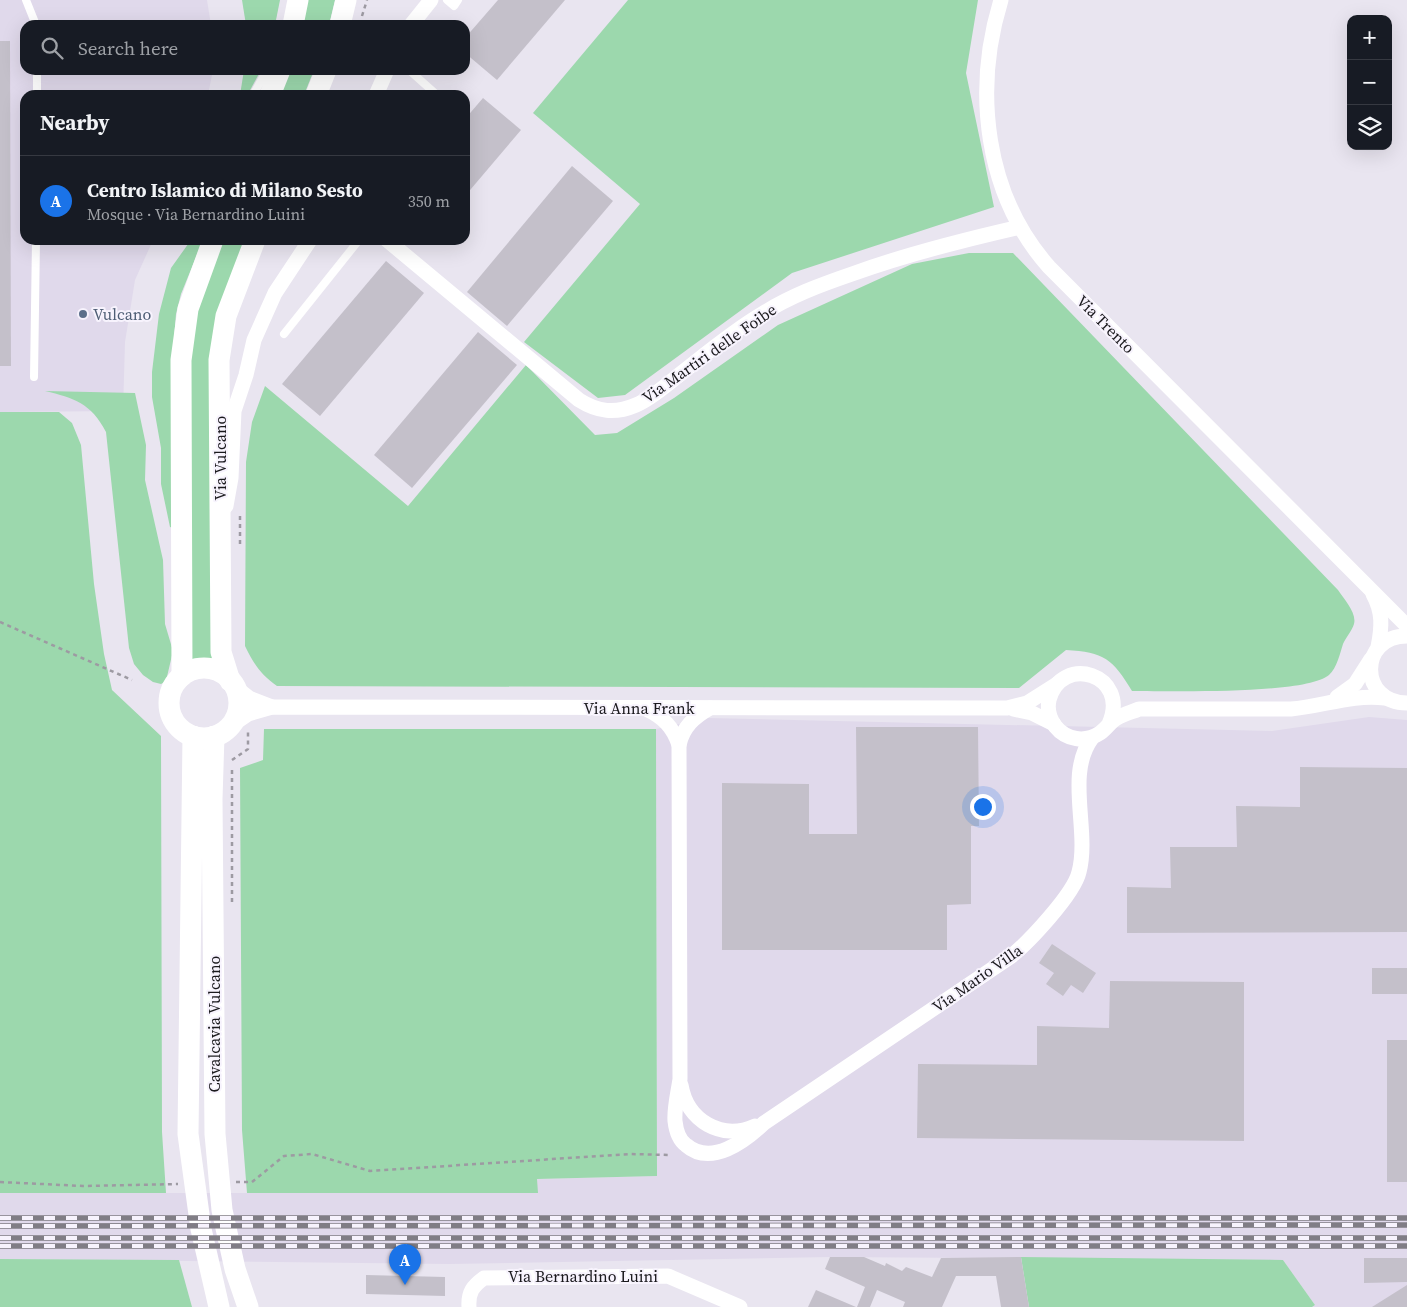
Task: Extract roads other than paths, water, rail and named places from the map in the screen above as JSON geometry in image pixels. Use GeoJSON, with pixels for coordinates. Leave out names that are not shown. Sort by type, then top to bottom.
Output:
{"type":"FeatureCollection","features":[{"type":"Feature","properties":{"kind":"main road"},"geometry":{"type":"LineString","coordinates":[[272,90],[278,75]]}},
{"type":"Feature","properties":{"kind":"main road"},"geometry":{"type":"LineString","coordinates":[[318,90],[324,75]]}},
{"type":"Feature","properties":{"kind":"main road"},"geometry":{"type":"LineString","coordinates":[[182,676],[182,352],[188,309],[211,245]]}},
{"type":"Feature","properties":{"kind":"main road","name":"Via Vulcano"},"geometry":{"type":"LineString","coordinates":[[232,684],[221,652],[219,360],[222,337],[234,293],[253,245]]}},
{"type":"Feature","properties":{"kind":"main road"},"geometry":{"type":"LineString","coordinates":[[207,668],[220,672],[232,684],[239,704],[237,712],[212,733],[178,726],[170,709],[171,693],[182,676],[194,670],[207,668]]}},
{"type":"Feature","properties":{"kind":"main road","name":"Cavalcavia Vulcano"},"geometry":{"type":"LineString","coordinates":[[212,733],[215,1134],[223,1217],[235,1269],[248,1307]]}},
{"type":"Feature","properties":{"kind":"main road","name":"Cavalcavia Vulcano"},"geometry":{"type":"LineString","coordinates":[[212,733],[188,1134],[201,1229],[219,1307]]}},
{"type":"Feature","properties":{"kind":"street"},"geometry":{"type":"LineString","coordinates":[[415,20],[431,0]]}},
{"type":"Feature","properties":{"kind":"street","name":"Via Trento"},"geometry":{"type":"LineString","coordinates":[[1001,0],[988,60],[988,121],[998,176],[1007,202],[1034,251],[1407,626]]}},
{"type":"Feature","properties":{"kind":"street"},"geometry":{"type":"LineString","coordinates":[[378,90],[385,75]]}},
{"type":"Feature","properties":{"kind":"street","name":"Via Martiri delle Foibe"},"geometry":{"type":"LineString","coordinates":[[393,245],[579,400],[592,408],[608,412],[622,410],[649,398],[760,314],[805,290],[955,241],[1020,227]]}},
{"type":"Feature","properties":{"kind":"street"},"geometry":{"type":"LineString","coordinates":[[220,524],[230,493],[234,411],[246,375],[254,340],[275,293],[307,245]]}},
{"type":"Feature","properties":{"kind":"street","name":"Via Trento"},"geometry":{"type":"LineString","coordinates":[[1365,582],[1374,595],[1380,613],[1381,630],[1370,668],[1371,679],[1376,690],[1385,698]]}},
{"type":"Feature","properties":{"kind":"street"},"geometry":{"type":"LineString","coordinates":[[1330,702],[1355,684],[1375,652],[1387,640],[1407,636]]}},
{"type":"Feature","properties":{"kind":"street"},"geometry":{"type":"LineString","coordinates":[[1149,708],[1128,713],[1109,724],[1102,732],[1092,738],[1081,739],[1070,737],[1057,728],[1049,714],[1048,703],[1057,684],[1076,674],[1086,674],[1097,677],[1110,690],[1128,703],[1149,708],[1292,709],[1363,696],[1407,703]]}},
{"type":"Feature","properties":{"kind":"street","name":"Via Anna Frank"},"geometry":{"type":"LineString","coordinates":[[232,684],[249,698],[272,707]]}},
{"type":"Feature","properties":{"kind":"street","name":"Via Anna Frank"},"geometry":{"type":"LineString","coordinates":[[212,733],[248,714],[272,707],[1007,708],[1027,704],[1057,684]]}},
{"type":"Feature","properties":{"kind":"street"},"geometry":{"type":"LineString","coordinates":[[1109,724],[1114,703],[1110,690]]}},
{"type":"Feature","properties":{"kind":"street","name":"Via Mario Villa"},"geometry":{"type":"LineString","coordinates":[[643,708],[666,721],[676,735],[679,745],[680,1079],[675,1121],[683,1142],[697,1153],[708,1154],[731,1148],[743,1141],[764,1123],[1010,957],[1028,942],[1077,879],[1081,860],[1080,765],[1085,747],[1092,738]]}},
{"type":"Feature","properties":{"kind":"street","name":"Via Mario Villa"},"geometry":{"type":"LineString","coordinates":[[679,745],[685,729],[698,714],[710,708]]}},
{"type":"Feature","properties":{"kind":"street","name":"Via Anna Frank"},"geometry":{"type":"LineString","coordinates":[[1007,708],[1032,713],[1057,728]]}},
{"type":"Feature","properties":{"kind":"street","name":"Via Mario Villa"},"geometry":{"type":"LineString","coordinates":[[1057,728],[1074,748],[1080,765]]}},
{"type":"Feature","properties":{"kind":"street","name":"Via Mario Villa"},"geometry":{"type":"LineString","coordinates":[[680,1079],[683,1093],[690,1109],[703,1122],[712,1127],[730,1132],[740,1132],[764,1123]]}},
{"type":"Feature","properties":{"kind":"street","name":"Via Bernardino Luini"},"geometry":{"type":"LineString","coordinates":[[469,1307],[468,1296],[473,1286],[484,1278],[668,1276],[740,1307]]}},
{"type":"Feature","properties":{"kind":"lane"},"geometry":{"type":"LineString","coordinates":[[26,0],[34,20]]}},
{"type":"Feature","properties":{"kind":"lane"},"geometry":{"type":"LineString","coordinates":[[447,0],[454,6],[458,0]]}},
{"type":"Feature","properties":{"kind":"lane"},"geometry":{"type":"LineString","coordinates":[[37,75],[37,90]]}},
{"type":"Feature","properties":{"kind":"lane"},"geometry":{"type":"LineString","coordinates":[[256,90],[264,75]]}},
{"type":"Feature","properties":{"kind":"lane"},"geometry":{"type":"LineString","coordinates":[[414,75],[430,90]]}},
{"type":"Feature","properties":{"kind":"lane"},"geometry":{"type":"LineString","coordinates":[[34,377],[36,245]]}},
{"type":"Feature","properties":{"kind":"lane"},"geometry":{"type":"LineString","coordinates":[[284,334],[355,245]]}},
{"type":"Feature","properties":{"kind":"railway"},"geometry":{"type":"LineString","coordinates":[[0,1218],[1407,1218]]}},
{"type":"Feature","properties":{"kind":"railway"},"geometry":{"type":"LineString","coordinates":[[0,1226],[1407,1225]]}},
{"type":"Feature","properties":{"kind":"railway"},"geometry":{"type":"LineString","coordinates":[[0,1238],[1407,1238]]}},
{"type":"Feature","properties":{"kind":"railway"},"geometry":{"type":"LineString","coordinates":[[0,1246],[1407,1246]]}},
{"type":"Feature","properties":{"kind":"place","name":"Vulcano"},"geometry":{"type":"Point","coordinates":[83,314]}},
{"type":"Feature","properties":{"kind":"place","name":"Centro Islamico di Milano Sesto"},"geometry":{"type":"Point","coordinates":[405,1285]}}]}
